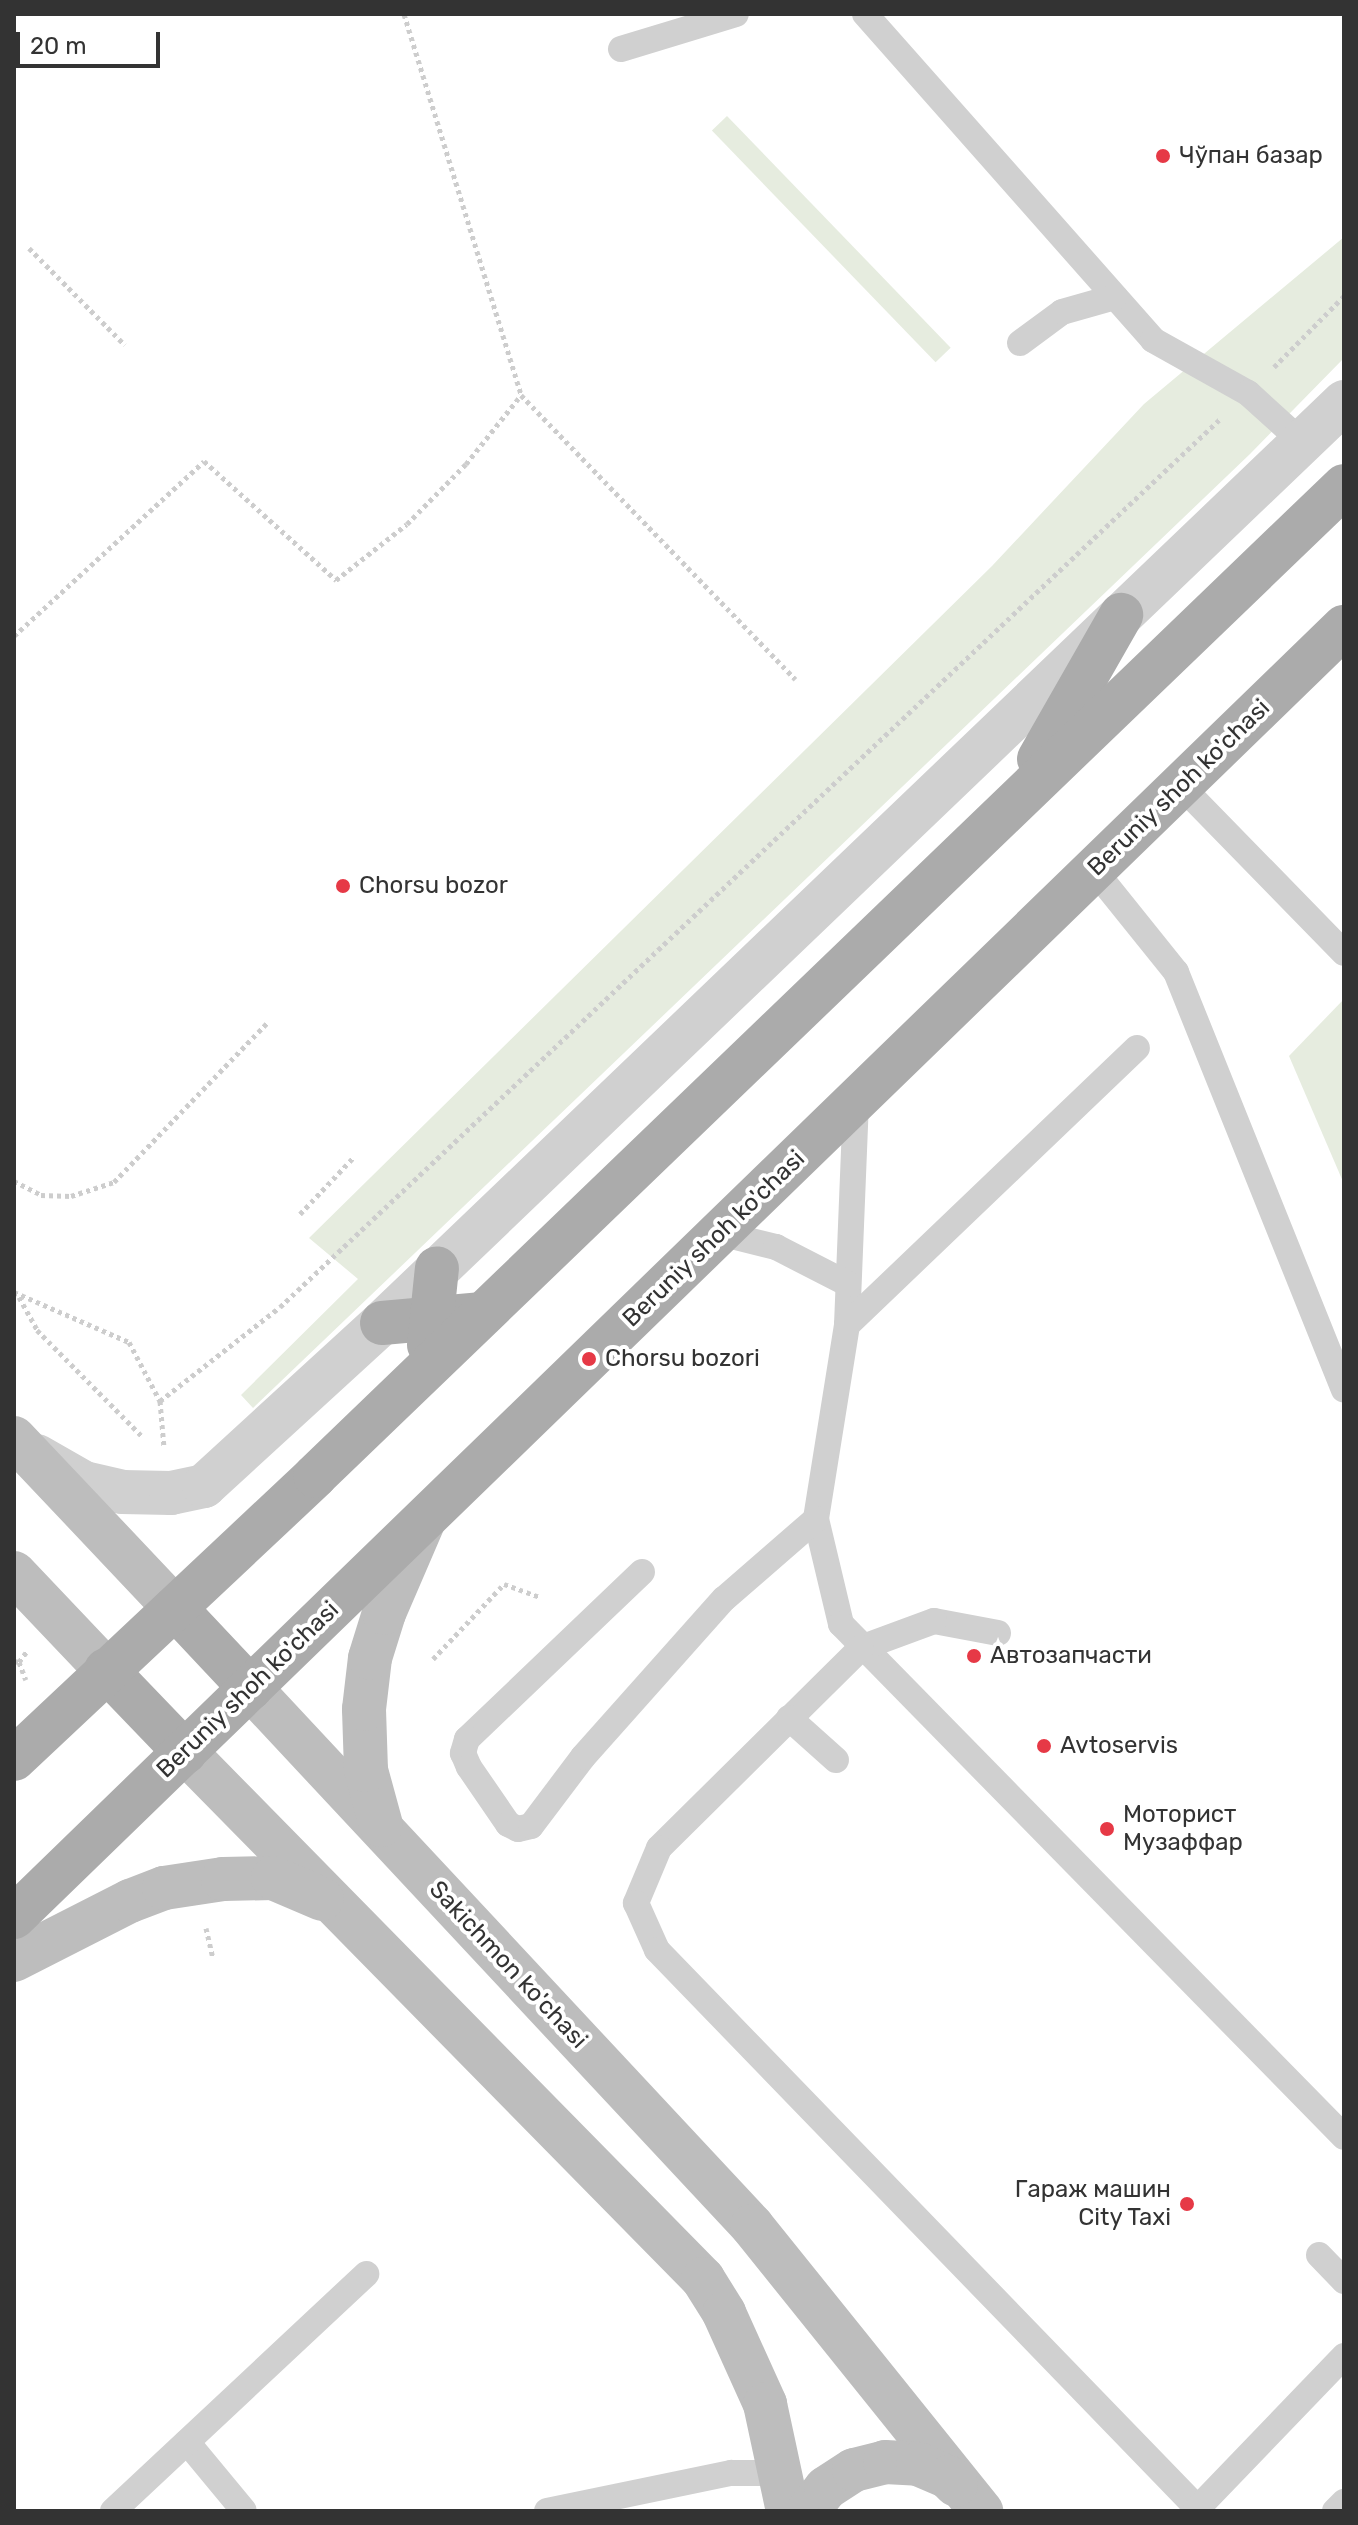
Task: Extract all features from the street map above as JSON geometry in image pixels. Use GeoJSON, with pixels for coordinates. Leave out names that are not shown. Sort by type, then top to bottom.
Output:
{"type":"FeatureCollection","features":[{"type":"Feature","properties":{"kind":"main road"},"geometry":{"type":"LineString","coordinates":[[14,1759],[427,1369],[1344,486]]}},
{"type":"Feature","properties":{"kind":"main road"},"geometry":{"type":"LineString","coordinates":[[1014,803],[1121,615]]}},
{"type":"Feature","properties":{"kind":"main road","name":"Beruniy shoh ko'chasi"},"geometry":{"type":"LineString","coordinates":[[14,1917],[1344,627]]}},
{"type":"Feature","properties":{"kind":"main road"},"geometry":{"type":"LineString","coordinates":[[427,1369],[437,1268]]}},
{"type":"Feature","properties":{"kind":"main road"},"geometry":{"type":"LineString","coordinates":[[382,1323],[483,1314]]}},
{"type":"Feature","properties":{"kind":"main road","name":"Sakichmon ko'chasi"},"geometry":{"type":"LineString","coordinates":[[19,1444],[752,2226],[977,2507]]}},
{"type":"Feature","properties":{"kind":"main road"},"geometry":{"type":"LineString","coordinates":[[383,1831],[366,1770],[364,1709],[370,1658],[384,1613],[424,1520]]}},
{"type":"Feature","properties":{"kind":"main road"},"geometry":{"type":"LineString","coordinates":[[14,1573],[185,1752],[340,1906],[451,2026],[703,2279],[724,2313],[765,2404],[784,2492]]}},
{"type":"Feature","properties":{"kind":"main road"},"geometry":{"type":"LineString","coordinates":[[14,1960],[130,1901],[164,1888],[197,1882],[273,1878],[340,1906]]}},
{"type":"Feature","properties":{"kind":"main road"},"geometry":{"type":"LineString","coordinates":[[808,2511],[826,2488],[854,2470],[885,2462],[918,2464],[948,2477],[977,2507]]}},
{"type":"Feature","properties":{"kind":"street"},"geometry":{"type":"LineString","coordinates":[[19,1444],[84,1483],[122,1492],[171,1493],[204,1486],[382,1323],[1344,402]]}},
{"type":"Feature","properties":{"kind":"lane"},"geometry":{"type":"LineString","coordinates":[[621,49],[736,14]]}},
{"type":"Feature","properties":{"kind":"lane"},"geometry":{"type":"LineString","coordinates":[[877,18],[1153,340],[1248,393],[1302,442]]}},
{"type":"Feature","properties":{"kind":"lane"},"geometry":{"type":"LineString","coordinates":[[1020,343],[1062,312],[1115,297]]}},
{"type":"Feature","properties":{"kind":"lane"},"geometry":{"type":"LineString","coordinates":[[1181,786],[1344,953]]}},
{"type":"Feature","properties":{"kind":"lane"},"geometry":{"type":"LineString","coordinates":[[1094,870],[1176,972],[1344,1389]]}},
{"type":"Feature","properties":{"kind":"lane"},"geometry":{"type":"LineString","coordinates":[[847,1325],[1137,1048]]}},
{"type":"Feature","properties":{"kind":"lane"},"geometry":{"type":"LineString","coordinates":[[856,1101],[847,1325],[816,1519],[841,1624],[861,1648],[1344,2137]]}},
{"type":"Feature","properties":{"kind":"lane"},"geometry":{"type":"LineString","coordinates":[[719,1233],[776,1247],[848,1284]]}},
{"type":"Feature","properties":{"kind":"lane"},"geometry":{"type":"LineString","coordinates":[[642,1572],[467,1739],[463,1753],[469,1767],[508,1824],[518,1829],[531,1826],[583,1757],[724,1599],[816,1519]]}},
{"type":"Feature","properties":{"kind":"lane"},"geometry":{"type":"LineString","coordinates":[[998,1633],[934,1621],[861,1648],[659,1848],[636,1903],[657,1950],[1197,2510],[1344,2356]]}},
{"type":"Feature","properties":{"kind":"lane"},"geometry":{"type":"LineString","coordinates":[[789,1718],[836,1760]]}},
{"type":"Feature","properties":{"kind":"lane"},"geometry":{"type":"LineString","coordinates":[[1319,2255],[1344,2281]]}},
{"type":"Feature","properties":{"kind":"lane"},"geometry":{"type":"LineString","coordinates":[[113,2511],[366,2274]]}},
{"type":"Feature","properties":{"kind":"lane"},"geometry":{"type":"LineString","coordinates":[[187,2442],[244,2511]]}},
{"type":"Feature","properties":{"kind":"lane"},"geometry":{"type":"LineString","coordinates":[[547,2511],[731,2473],[784,2492]]}},
{"type":"Feature","properties":{"kind":"lane"},"geometry":{"type":"LineString","coordinates":[[1335,2511],[1344,2502]]}},
{"type":"Feature","properties":{"kind":"path"},"geometry":{"type":"LineString","coordinates":[[404,14],[521,395],[795,679]]}},
{"type":"Feature","properties":{"kind":"path"},"geometry":{"type":"LineString","coordinates":[[29,248],[125,345]]}},
{"type":"Feature","properties":{"kind":"path"},"geometry":{"type":"LineString","coordinates":[[160,1401],[280,1307],[1248,393],[1344,296]]}},
{"type":"Feature","properties":{"kind":"path"},"geometry":{"type":"LineString","coordinates":[[14,636],[204,461],[336,580],[417,514],[466,464],[521,395]]}},
{"type":"Feature","properties":{"kind":"path"},"geometry":{"type":"LineString","coordinates":[[14,1181],[41,1195],[71,1196],[114,1182],[267,1023]]}},
{"type":"Feature","properties":{"kind":"path"},"geometry":{"type":"LineString","coordinates":[[300,1214],[353,1158]]}},
{"type":"Feature","properties":{"kind":"path"},"geometry":{"type":"LineString","coordinates":[[16,1295],[129,1342],[160,1401],[164,1458]]}},
{"type":"Feature","properties":{"kind":"path"},"geometry":{"type":"LineString","coordinates":[[16,1295],[37,1330],[142,1436]]}},
{"type":"Feature","properties":{"kind":"path"},"geometry":{"type":"LineString","coordinates":[[433,1659],[504,1584],[540,1597]]}},
{"type":"Feature","properties":{"kind":"path"},"geometry":{"type":"LineString","coordinates":[[19,1662],[26,1680]]}},
{"type":"Feature","properties":{"kind":"shaded area"},"geometry":{"type":"Polygon","coordinates":[[[727,116],[951,348],[936,362],[712,131],[727,116]]]}},
{"type":"Feature","properties":{"kind":"shaded area"},"geometry":{"type":"Polygon","coordinates":[[[1344,237],[1344,358],[1250,454],[253,1408],[241,1395],[358,1279],[309,1238],[992,566],[1144,404],[1344,237]]]}},
{"type":"Feature","properties":{"kind":"shaded area"},"geometry":{"type":"Polygon","coordinates":[[[1344,999],[1344,1184],[1289,1056],[1344,999]]]}},
{"type":"Feature","properties":{"kind":"place","name":"Чўпан базар"},"geometry":{"type":"Point","coordinates":[1163,156]}},
{"type":"Feature","properties":{"kind":"place","name":"Chorsu bozor"},"geometry":{"type":"Point","coordinates":[343,886]}},
{"type":"Feature","properties":{"kind":"place","name":"Chorsu bozori"},"geometry":{"type":"Point","coordinates":[589,1359]}},
{"type":"Feature","properties":{"kind":"place","name":"Автозапчасти"},"geometry":{"type":"Point","coordinates":[974,1656]}},
{"type":"Feature","properties":{"kind":"place","name":"Avtoservis"},"geometry":{"type":"Point","coordinates":[1044,1746]}},
{"type":"Feature","properties":{"kind":"place","name":"Моторист Музаффар"},"geometry":{"type":"Point","coordinates":[1107,1829]}},
{"type":"Feature","properties":{"kind":"place","name":"Гараж машин City Taxi"},"geometry":{"type":"Point","coordinates":[1187,2204]}}]}
